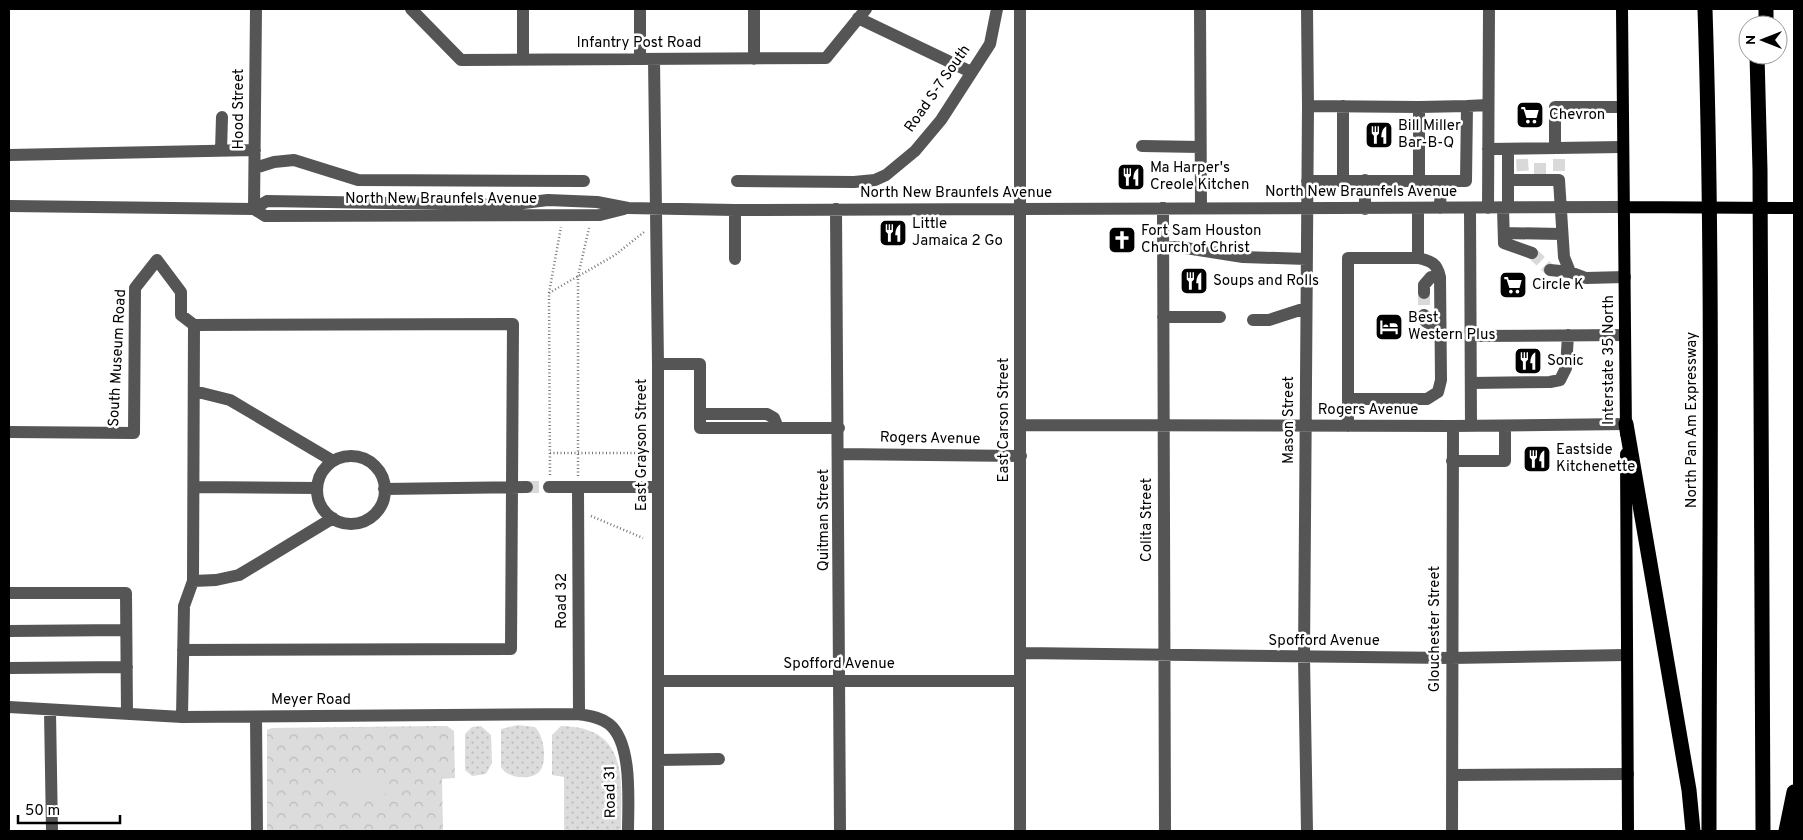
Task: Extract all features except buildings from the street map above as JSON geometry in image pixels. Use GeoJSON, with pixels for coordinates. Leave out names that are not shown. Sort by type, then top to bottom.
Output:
{"type":"FeatureCollection","features":[{"type":"Feature","properties":{"kind":"highway"},"geometry":{"type":"LineString","coordinates":[[1698,9],[1709,116]]}},
{"type":"Feature","properties":{"kind":"highway","name":"North Pan Am Expressway"},"geometry":{"type":"LineString","coordinates":[[1705,9],[1709,116],[1709,831]]}},
{"type":"Feature","properties":{"kind":"highway"},"geometry":{"type":"LineString","coordinates":[[1757,65],[1760,170],[1763,831]]}},
{"type":"Feature","properties":{"kind":"highway"},"geometry":{"type":"LineString","coordinates":[[1760,170],[1765,65]]}},
{"type":"Feature","properties":{"kind":"highway"},"geometry":{"type":"LineString","coordinates":[[1626,424],[1690,790],[1694,831]]}},
{"type":"Feature","properties":{"kind":"highway"},"geometry":{"type":"LineString","coordinates":[[1786,831],[1794,792]]}},
{"type":"Feature","properties":{"kind":"main road","name":"Interstate 35 North"},"geometry":{"type":"LineString","coordinates":[[1622,9],[1628,831]]}},
{"type":"Feature","properties":{"kind":"main road","name":"North New Braunfels Avenue"},"geometry":{"type":"LineString","coordinates":[[1624,207],[1794,208]]}},
{"type":"Feature","properties":{"kind":"street","name":"Hood Street"},"geometry":{"type":"LineString","coordinates":[[254,209],[256,9]]}},
{"type":"Feature","properties":{"kind":"street","name":"Infantry Post Road"},"geometry":{"type":"LineString","coordinates":[[411,9],[461,60],[826,58],[862,14]]}},
{"type":"Feature","properties":{"kind":"street"},"geometry":{"type":"LineString","coordinates":[[523,9],[523,59]]}},
{"type":"Feature","properties":{"kind":"street"},"geometry":{"type":"LineString","coordinates":[[640,9],[640,59]]}},
{"type":"Feature","properties":{"kind":"street"},"geometry":{"type":"LineString","coordinates":[[754,9],[754,59]]}},
{"type":"Feature","properties":{"kind":"street","name":"Road S-7 South"},"geometry":{"type":"LineString","coordinates":[[737,181],[854,182],[875,180],[886,175],[915,151],[941,120],[990,44],[997,9]]}},
{"type":"Feature","properties":{"kind":"street","name":"East Carson Street"},"geometry":{"type":"LineString","coordinates":[[1020,9],[1020,831]]}},
{"type":"Feature","properties":{"kind":"street"},"geometry":{"type":"LineString","coordinates":[[1200,9],[1201,208]]}},
{"type":"Feature","properties":{"kind":"street","name":"Mason Street"},"geometry":{"type":"LineString","coordinates":[[1307,9],[1304,657],[1307,831]]}},
{"type":"Feature","properties":{"kind":"street"},"geometry":{"type":"LineString","coordinates":[[1488,208],[1489,9]]}},
{"type":"Feature","properties":{"kind":"street"},"geometry":{"type":"LineString","coordinates":[[862,14],[971,72]]}},
{"type":"Feature","properties":{"kind":"street","name":"East Grayson Street"},"geometry":{"type":"LineString","coordinates":[[654,59],[658,364],[658,831]]}},
{"type":"Feature","properties":{"kind":"street"},"geometry":{"type":"LineString","coordinates":[[1308,106],[1419,107],[1488,105]]}},
{"type":"Feature","properties":{"kind":"street"},"geometry":{"type":"LineString","coordinates":[[1343,106],[1343,179]]}},
{"type":"Feature","properties":{"kind":"street"},"geometry":{"type":"LineString","coordinates":[[1307,181],[1343,179],[1466,181],[1467,106]]}},
{"type":"Feature","properties":{"kind":"street"},"geometry":{"type":"LineString","coordinates":[[1419,107],[1419,181]]}},
{"type":"Feature","properties":{"kind":"street"},"geometry":{"type":"LineString","coordinates":[[1558,152],[1555,107],[1622,107]]}},
{"type":"Feature","properties":{"kind":"street"},"geometry":{"type":"LineString","coordinates":[[221,151],[222,118]]}},
{"type":"Feature","properties":{"kind":"street"},"geometry":{"type":"LineString","coordinates":[[1142,146],[1200,147]]}},
{"type":"Feature","properties":{"kind":"street"},"geometry":{"type":"LineString","coordinates":[[1488,149],[1508,149],[1522,154],[1540,154],[1622,147]]}},
{"type":"Feature","properties":{"kind":"street"},"geometry":{"type":"LineString","coordinates":[[1508,149],[1504,243],[1532,253]]}},
{"type":"Feature","properties":{"kind":"street"},"geometry":{"type":"LineString","coordinates":[[9,155],[255,150]]}},
{"type":"Feature","properties":{"kind":"street"},"geometry":{"type":"LineString","coordinates":[[255,168],[274,162],[294,160],[358,180],[584,181]]}},
{"type":"Feature","properties":{"kind":"street"},"geometry":{"type":"LineString","coordinates":[[1508,180],[1523,177],[1559,177],[1562,234],[1566,265],[1570,272]]}},
{"type":"Feature","properties":{"kind":"street"},"geometry":{"type":"LineString","coordinates":[[1365,180],[1365,209]]}},
{"type":"Feature","properties":{"kind":"street"},"geometry":{"type":"LineString","coordinates":[[1440,208],[1441,181]]}},
{"type":"Feature","properties":{"kind":"street","name":"North New Braunfels Avenue"},"geometry":{"type":"LineString","coordinates":[[9,206],[254,209],[265,216],[425,209],[480,209],[600,215],[628,208],[836,210],[1624,207]]}},
{"type":"Feature","properties":{"kind":"street","name":"Colita Street"},"geometry":{"type":"LineString","coordinates":[[1163,208],[1165,831]]}},
{"type":"Feature","properties":{"kind":"street"},"geometry":{"type":"LineString","coordinates":[[1418,208],[1418,258]]}},
{"type":"Feature","properties":{"kind":"street"},"geometry":{"type":"LineString","coordinates":[[1470,208],[1471,426]]}},
{"type":"Feature","properties":{"kind":"street"},"geometry":{"type":"LineString","coordinates":[[735,210],[735,259]]}},
{"type":"Feature","properties":{"kind":"street","name":"Quitman Street"},"geometry":{"type":"LineString","coordinates":[[836,210],[841,680],[840,831]]}},
{"type":"Feature","properties":{"kind":"street"},"geometry":{"type":"LineString","coordinates":[[1504,233],[1562,234]]}},
{"type":"Feature","properties":{"kind":"street"},"geometry":{"type":"LineString","coordinates":[[1163,247],[1179,247],[1243,257],[1307,259]]}},
{"type":"Feature","properties":{"kind":"street"},"geometry":{"type":"LineString","coordinates":[[1348,399],[1427,399],[1438,392],[1441,380],[1440,277],[1438,266],[1432,261],[1418,258],[1348,258],[1348,399],[1348,426]]}},
{"type":"Feature","properties":{"kind":"street","name":"South Museum Road"},"geometry":{"type":"LineString","coordinates":[[9,432],[134,433],[135,288],[157,260],[181,292],[181,315],[194,325]]}},
{"type":"Feature","properties":{"kind":"street"},"geometry":{"type":"LineString","coordinates":[[1550,270],[1570,272],[1586,278],[1625,277]]}},
{"type":"Feature","properties":{"kind":"street"},"geometry":{"type":"LineString","coordinates":[[1424,293],[1424,286],[1431,277],[1440,277]]}},
{"type":"Feature","properties":{"kind":"street"},"geometry":{"type":"LineString","coordinates":[[1253,320],[1269,320],[1306,308]]}},
{"type":"Feature","properties":{"kind":"street"},"geometry":{"type":"LineString","coordinates":[[1424,315],[1425,321],[1430,324],[1440,325]]}},
{"type":"Feature","properties":{"kind":"street"},"geometry":{"type":"LineString","coordinates":[[1163,317],[1220,317]]}},
{"type":"Feature","properties":{"kind":"street"},"geometry":{"type":"LineString","coordinates":[[182,717],[183,650],[184,606],[193,581],[194,325],[513,324],[511,649],[183,650]]}},
{"type":"Feature","properties":{"kind":"street"},"geometry":{"type":"LineString","coordinates":[[1471,383],[1550,382],[1560,380],[1566,368],[1568,335]]}},
{"type":"Feature","properties":{"kind":"street"},"geometry":{"type":"LineString","coordinates":[[1471,336],[1625,335]]}},
{"type":"Feature","properties":{"kind":"street"},"geometry":{"type":"LineString","coordinates":[[658,364],[700,364],[700,428],[839,428]]}},
{"type":"Feature","properties":{"kind":"street"},"geometry":{"type":"LineString","coordinates":[[194,391],[230,400],[333,461]]}},
{"type":"Feature","properties":{"kind":"street","name":"Rogers Avenue"},"geometry":{"type":"LineString","coordinates":[[1020,425],[1163,427],[1626,424]]}},
{"type":"Feature","properties":{"kind":"street","name":"Glouchester Street"},"geometry":{"type":"LineString","coordinates":[[1452,831],[1453,426]]}},
{"type":"Feature","properties":{"kind":"street"},"geometry":{"type":"LineString","coordinates":[[1452,461],[1505,461],[1505,426]]}},
{"type":"Feature","properties":{"kind":"street","name":"Rogers Avenue"},"geometry":{"type":"LineString","coordinates":[[839,454],[1020,456]]}},
{"type":"Feature","properties":{"kind":"street"},"geometry":{"type":"LineString","coordinates":[[348,456],[364,458],[376,468],[384,482],[381,505],[376,512],[364,521],[348,524],[333,518],[323,509],[317,488],[320,476],[333,461],[348,456]]}},
{"type":"Feature","properties":{"kind":"street"},"geometry":{"type":"LineString","coordinates":[[194,487],[317,488]]}},
{"type":"Feature","properties":{"kind":"street"},"geometry":{"type":"LineString","coordinates":[[384,489],[527,487]]}},
{"type":"Feature","properties":{"kind":"street"},"geometry":{"type":"LineString","coordinates":[[549,487],[658,488]]}},
{"type":"Feature","properties":{"kind":"street","name":"Road 32"},"geometry":{"type":"LineString","coordinates":[[578,487],[579,714]]}},
{"type":"Feature","properties":{"kind":"street"},"geometry":{"type":"LineString","coordinates":[[193,581],[216,580],[239,575],[333,518]]}},
{"type":"Feature","properties":{"kind":"street"},"geometry":{"type":"LineString","coordinates":[[9,593],[126,593],[128,714]]}},
{"type":"Feature","properties":{"kind":"street"},"geometry":{"type":"LineString","coordinates":[[9,631],[126,630]]}},
{"type":"Feature","properties":{"kind":"street","name":"Spofford Avenue"},"geometry":{"type":"LineString","coordinates":[[1020,653],[1451,658],[1628,656]]}},
{"type":"Feature","properties":{"kind":"street"},"geometry":{"type":"LineString","coordinates":[[9,668],[127,667]]}},
{"type":"Feature","properties":{"kind":"street","name":"Spofford Avenue"},"geometry":{"type":"LineString","coordinates":[[658,681],[1020,681]]}},
{"type":"Feature","properties":{"kind":"street","name":"Meyer Road"},"geometry":{"type":"LineString","coordinates":[[9,707],[50,711],[182,717],[579,714],[593,716],[611,726]]}},
{"type":"Feature","properties":{"kind":"street"},"geometry":{"type":"LineString","coordinates":[[50,711],[52,831]]}},
{"type":"Feature","properties":{"kind":"street"},"geometry":{"type":"LineString","coordinates":[[256,717],[257,831]]}},
{"type":"Feature","properties":{"kind":"street","name":"Road 31"},"geometry":{"type":"LineString","coordinates":[[611,726],[626,756],[628,831]]}},
{"type":"Feature","properties":{"kind":"street"},"geometry":{"type":"LineString","coordinates":[[658,760],[719,759]]}},
{"type":"Feature","properties":{"kind":"street"},"geometry":{"type":"LineString","coordinates":[[1452,775],[1628,774]]}},
{"type":"Feature","properties":{"kind":"path"},"geometry":{"type":"LineString","coordinates":[[549,487],[549,293],[562,220]]}},
{"type":"Feature","properties":{"kind":"path"},"geometry":{"type":"LineString","coordinates":[[578,487],[578,276],[591,220]]}},
{"type":"Feature","properties":{"kind":"path"},"geometry":{"type":"LineString","coordinates":[[549,293],[615,255],[645,232]]}},
{"type":"Feature","properties":{"kind":"path"},"geometry":{"type":"LineString","coordinates":[[550,453],[637,453]]}},
{"type":"Feature","properties":{"kind":"path"},"geometry":{"type":"LineString","coordinates":[[578,511],[643,538]]}},
{"type":"Feature","properties":{"kind":"green space"},"geometry":{"type":"Polygon","coordinates":[[[518,725],[535,727],[543,742],[544,756],[542,768],[530,777],[513,776],[501,767],[501,729],[518,725]]]}},
{"type":"Feature","properties":{"kind":"green space"},"geometry":{"type":"Polygon","coordinates":[[[447,726],[454,731],[455,778],[442,779],[443,831],[267,831],[267,730],[272,728],[447,726]]]}},
{"type":"Feature","properties":{"kind":"green space"},"geometry":{"type":"Polygon","coordinates":[[[481,726],[491,735],[492,763],[486,774],[472,776],[465,770],[465,734],[472,727],[481,726]]]}},
{"type":"Feature","properties":{"kind":"green space"},"geometry":{"type":"Polygon","coordinates":[[[561,726],[583,729],[599,736],[610,746],[617,760],[620,776],[621,831],[564,831],[564,777],[552,775],[552,735],[561,726]]]}},
{"type":"Feature","properties":{"kind":"green space"},"geometry":{"type":"Polygon","coordinates":[[[384,773],[385,795],[336,796],[336,774],[384,773]]]}},
{"type":"Feature","properties":{"kind":"tunnel"},"geometry":{"type":"LineString","coordinates":[[1522,159],[1523,175]]}},
{"type":"Feature","properties":{"kind":"tunnel"},"geometry":{"type":"LineString","coordinates":[[1540,159],[1540,175]]}},
{"type":"Feature","properties":{"kind":"tunnel"},"geometry":{"type":"LineString","coordinates":[[1559,159],[1559,175]]}},
{"type":"Feature","properties":{"kind":"tunnel"},"geometry":{"type":"LineString","coordinates":[[1532,253],[1550,270]]}},
{"type":"Feature","properties":{"kind":"tunnel"},"geometry":{"type":"LineString","coordinates":[[1424,293],[1424,315]]}},
{"type":"Feature","properties":{"kind":"tunnel"},"geometry":{"type":"LineString","coordinates":[[527,487],[549,487]]}},
{"type":"Feature","properties":{"kind":"place","name":"Chevron"},"geometry":{"type":"Point","coordinates":[1530,115]}},
{"type":"Feature","properties":{"kind":"place","name":"Bill Miller Bar-B-Q"},"geometry":{"type":"Point","coordinates":[1379,135]}},
{"type":"Feature","properties":{"kind":"place","name":"Ma Harper's Creole Kitchen"},"geometry":{"type":"Point","coordinates":[1131,177]}},
{"type":"Feature","properties":{"kind":"place","name":"Little Jamaica 2 Go"},"geometry":{"type":"Point","coordinates":[893,233]}},
{"type":"Feature","properties":{"kind":"place","name":"Fort Sam Houston Church of Christ"},"geometry":{"type":"Point","coordinates":[1122,240]}},
{"type":"Feature","properties":{"kind":"place","name":"Soups and Rolls"},"geometry":{"type":"Point","coordinates":[1194,281]}},
{"type":"Feature","properties":{"kind":"place","name":"Circle K"},"geometry":{"type":"Point","coordinates":[1513,285]}},
{"type":"Feature","properties":{"kind":"place","name":"Best Western Plus"},"geometry":{"type":"Point","coordinates":[1389,327]}},
{"type":"Feature","properties":{"kind":"place","name":"Sonic"},"geometry":{"type":"Point","coordinates":[1528,361]}},
{"type":"Feature","properties":{"kind":"place","name":"Eastside Kitchenette"},"geometry":{"type":"Point","coordinates":[1537,459]}}]}
